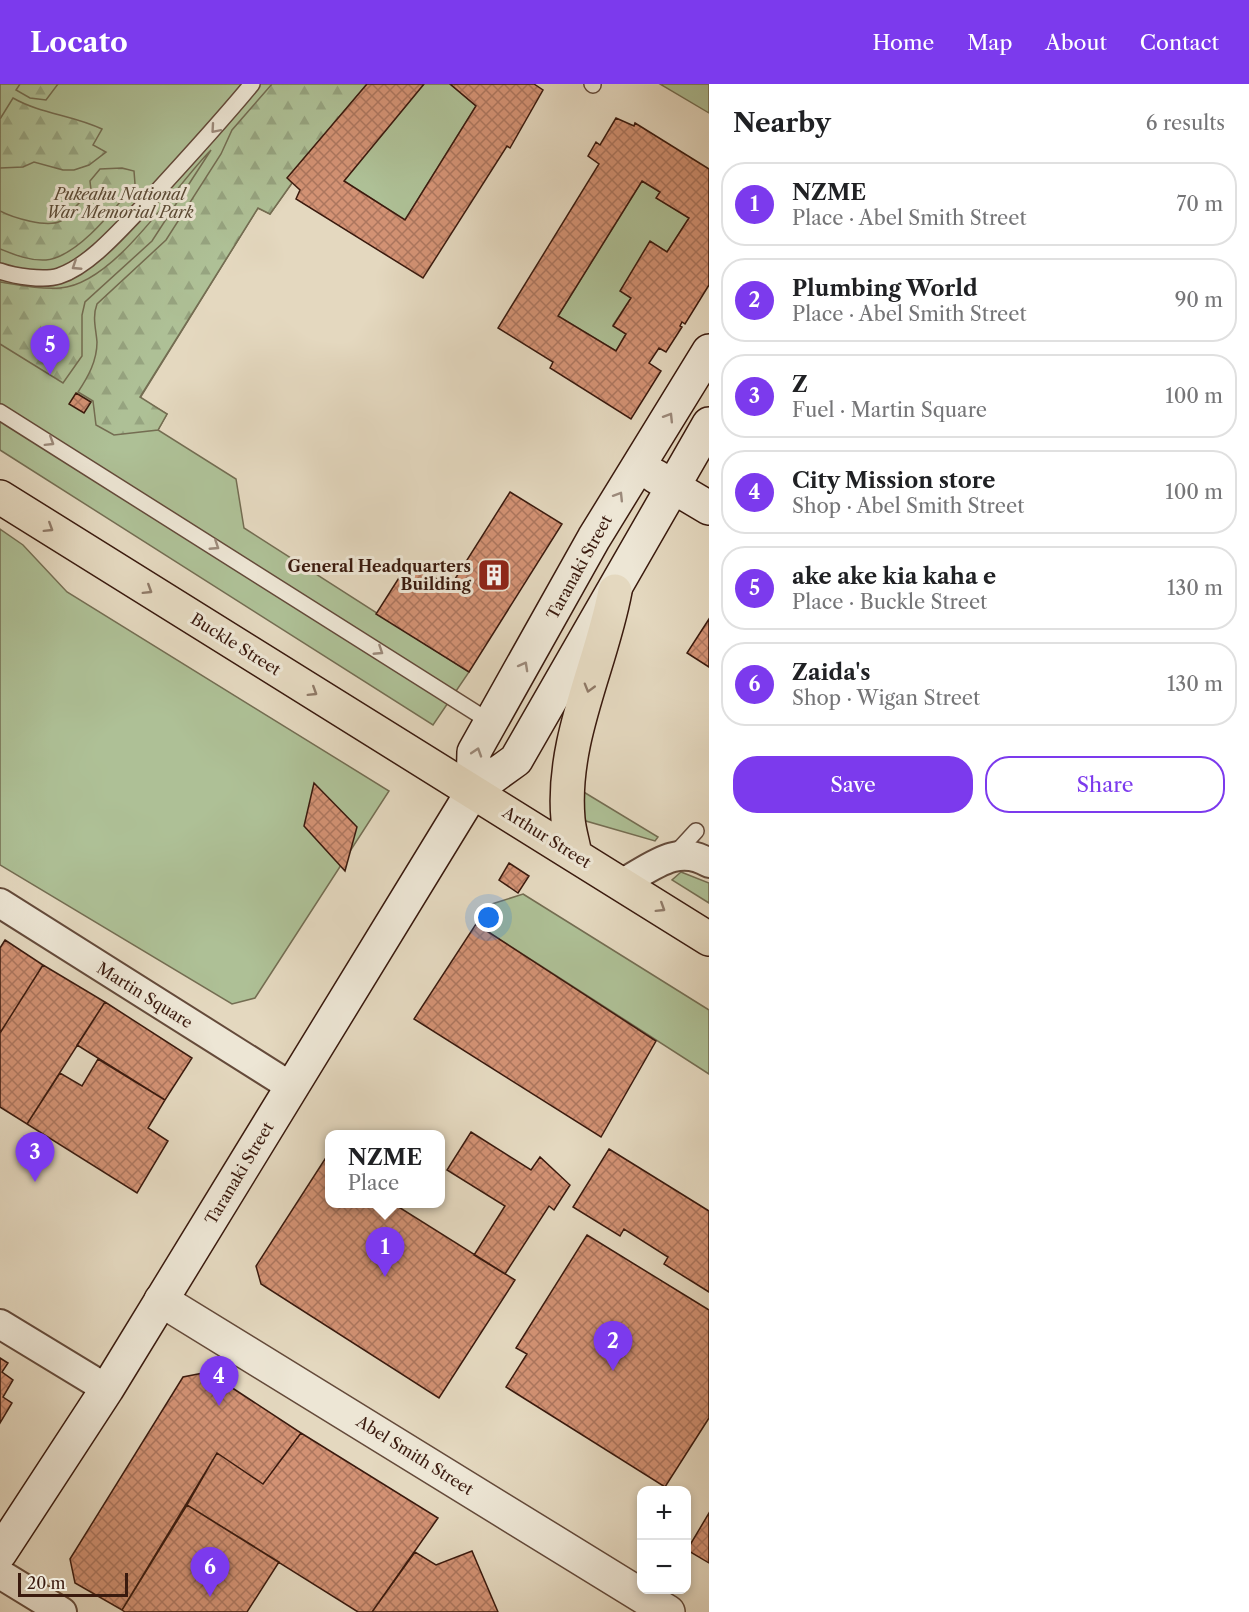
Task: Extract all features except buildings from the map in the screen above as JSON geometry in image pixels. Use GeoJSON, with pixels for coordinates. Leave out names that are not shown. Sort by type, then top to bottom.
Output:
{"type":"FeatureCollection","features":[{"type":"Feature","properties":{"kind":"highway","name":"Buckle Street"},"geometry":{"type":"LineString","coordinates":[[0,497],[473,791]]}},
{"type":"Feature","properties":{"kind":"highway"},"geometry":{"type":"LineString","coordinates":[[576,855],[568,819],[575,740],[610,619],[615,591]]}},
{"type":"Feature","properties":{"kind":"highway","name":"Arthur Street"},"geometry":{"type":"LineString","coordinates":[[473,791],[709,939]]}},
{"type":"Feature","properties":{"kind":"main road","name":"Taranaki Street"},"geometry":{"type":"LineString","coordinates":[[473,791],[474,752],[594,538],[709,351]]}},
{"type":"Feature","properties":{"kind":"main road","name":"Taranaki Street"},"geometry":{"type":"LineString","coordinates":[[0,1553],[107,1389],[290,1086],[473,791],[516,760],[709,424]]}},
{"type":"Feature","properties":{"kind":"main road"},"geometry":{"type":"LineString","coordinates":[[638,466],[709,508]]}},
{"type":"Feature","properties":{"kind":"main road","name":"Abel Smith Street"},"geometry":{"type":"LineString","coordinates":[[161,1300],[668,1612]]}},
{"type":"Feature","properties":{"kind":"street"},"geometry":{"type":"LineString","coordinates":[[621,884],[673,855],[695,854],[709,863]]}},
{"type":"Feature","properties":{"kind":"street","name":"Martin Square"},"geometry":{"type":"LineString","coordinates":[[0,903],[290,1086]]}},
{"type":"Feature","properties":{"kind":"street"},"geometry":{"type":"LineString","coordinates":[[0,1324],[107,1389]]}},
{"type":"Feature","properties":{"kind":"street"},"geometry":{"type":"LineString","coordinates":[[0,1574],[62,1612]]}},
{"type":"Feature","properties":{"kind":"lane"},"geometry":{"type":"LineString","coordinates":[[0,271],[48,277],[58,276],[78,266],[113,237],[214,130],[252,84]]}},
{"type":"Feature","properties":{"kind":"lane"},"geometry":{"type":"LineString","coordinates":[[0,412],[492,723]]}},
{"type":"Feature","properties":{"kind":"lane"},"geometry":{"type":"LineString","coordinates":[[673,855],[696,831]]}},
{"type":"Feature","properties":{"kind":"green space","name":"Pukeahu National War Memorial Park"},"geometry":{"type":"Polygon","coordinates":[[[0,84],[367,84],[288,178],[292,183],[270,214],[258,208],[140,398],[167,414],[158,430],[236,479],[244,528],[469,672],[433,725],[0,450],[0,84]]]}},
{"type":"Feature","properties":{"kind":"green space"},"geometry":{"type":"Polygon","coordinates":[[[20,84],[58,84],[46,100],[30,98],[16,90],[20,84]]]}},
{"type":"Feature","properties":{"kind":"green space"},"geometry":{"type":"Polygon","coordinates":[[[272,84],[367,84],[288,178],[292,183],[270,214],[258,208],[140,397],[167,414],[158,430],[114,435],[96,425],[93,401],[78,392],[94,362],[97,342],[95,318],[97,304],[166,240],[221,154],[232,130],[272,84]]]}},
{"type":"Feature","properties":{"kind":"green space"},"geometry":{"type":"Polygon","coordinates":[[[424,84],[450,84],[476,106],[405,220],[344,181],[424,84]]]}},
{"type":"Feature","properties":{"kind":"green space"},"geometry":{"type":"Polygon","coordinates":[[[660,84],[709,84],[709,113],[660,84]]]}},
{"type":"Feature","properties":{"kind":"green space"},"geometry":{"type":"Polygon","coordinates":[[[13,98],[35,108],[80,120],[102,129],[93,145],[106,152],[89,165],[74,170],[63,170],[34,162],[23,167],[0,168],[0,119],[13,98]]]}},
{"type":"Feature","properties":{"kind":"green space"},"geometry":{"type":"Polygon","coordinates":[[[211,150],[152,241],[85,302],[82,315],[82,356],[63,383],[0,344],[0,282],[38,288],[60,288],[81,282],[101,270],[122,253],[142,232],[211,150]]]}},
{"type":"Feature","properties":{"kind":"green space"},"geometry":{"type":"Polygon","coordinates":[[[122,168],[134,171],[135,184],[95,230],[71,250],[58,257],[34,260],[0,249],[0,211],[39,223],[61,221],[91,190],[90,181],[100,169],[122,168]]]}},
{"type":"Feature","properties":{"kind":"green space"},"geometry":{"type":"Polygon","coordinates":[[[642,181],[660,192],[657,198],[689,218],[667,252],[651,242],[621,291],[631,298],[613,325],[626,334],[616,351],[558,316],[642,181]]]}},
{"type":"Feature","properties":{"kind":"green space"},"geometry":{"type":"Polygon","coordinates":[[[0,529],[23,545],[67,592],[389,791],[255,998],[232,1004],[0,865],[0,529]]]}},
{"type":"Feature","properties":{"kind":"green space"},"geometry":{"type":"Polygon","coordinates":[[[582,791],[658,837],[655,841],[586,821],[583,816],[582,791]]]}},
{"type":"Feature","properties":{"kind":"green space"},"geometry":{"type":"Polygon","coordinates":[[[681,872],[709,883],[709,903],[672,880],[681,872]]]}},
{"type":"Feature","properties":{"kind":"green space"},"geometry":{"type":"Polygon","coordinates":[[[523,894],[709,1010],[709,1074],[476,924],[492,904],[523,894]]]}},
{"type":"Feature","properties":{"kind":"place","name":"ake ake kia kaha e"},"geometry":{"type":"Point","coordinates":[50,375]}},
{"type":"Feature","properties":{"kind":"place","name":"General Headquarters Building"},"geometry":{"type":"Point","coordinates":[494,575]}},
{"type":"Feature","properties":{"kind":"place","name":"Z"},"geometry":{"type":"Point","coordinates":[35,1182]}},
{"type":"Feature","properties":{"kind":"place","name":"NZME"},"geometry":{"type":"Point","coordinates":[385,1277]}},
{"type":"Feature","properties":{"kind":"place","name":"Plumbing World"},"geometry":{"type":"Point","coordinates":[613,1371]}},
{"type":"Feature","properties":{"kind":"place","name":"City Mission store"},"geometry":{"type":"Point","coordinates":[219,1406]}},
{"type":"Feature","properties":{"kind":"place","name":"Zaida's"},"geometry":{"type":"Point","coordinates":[210,1597]}}]}
